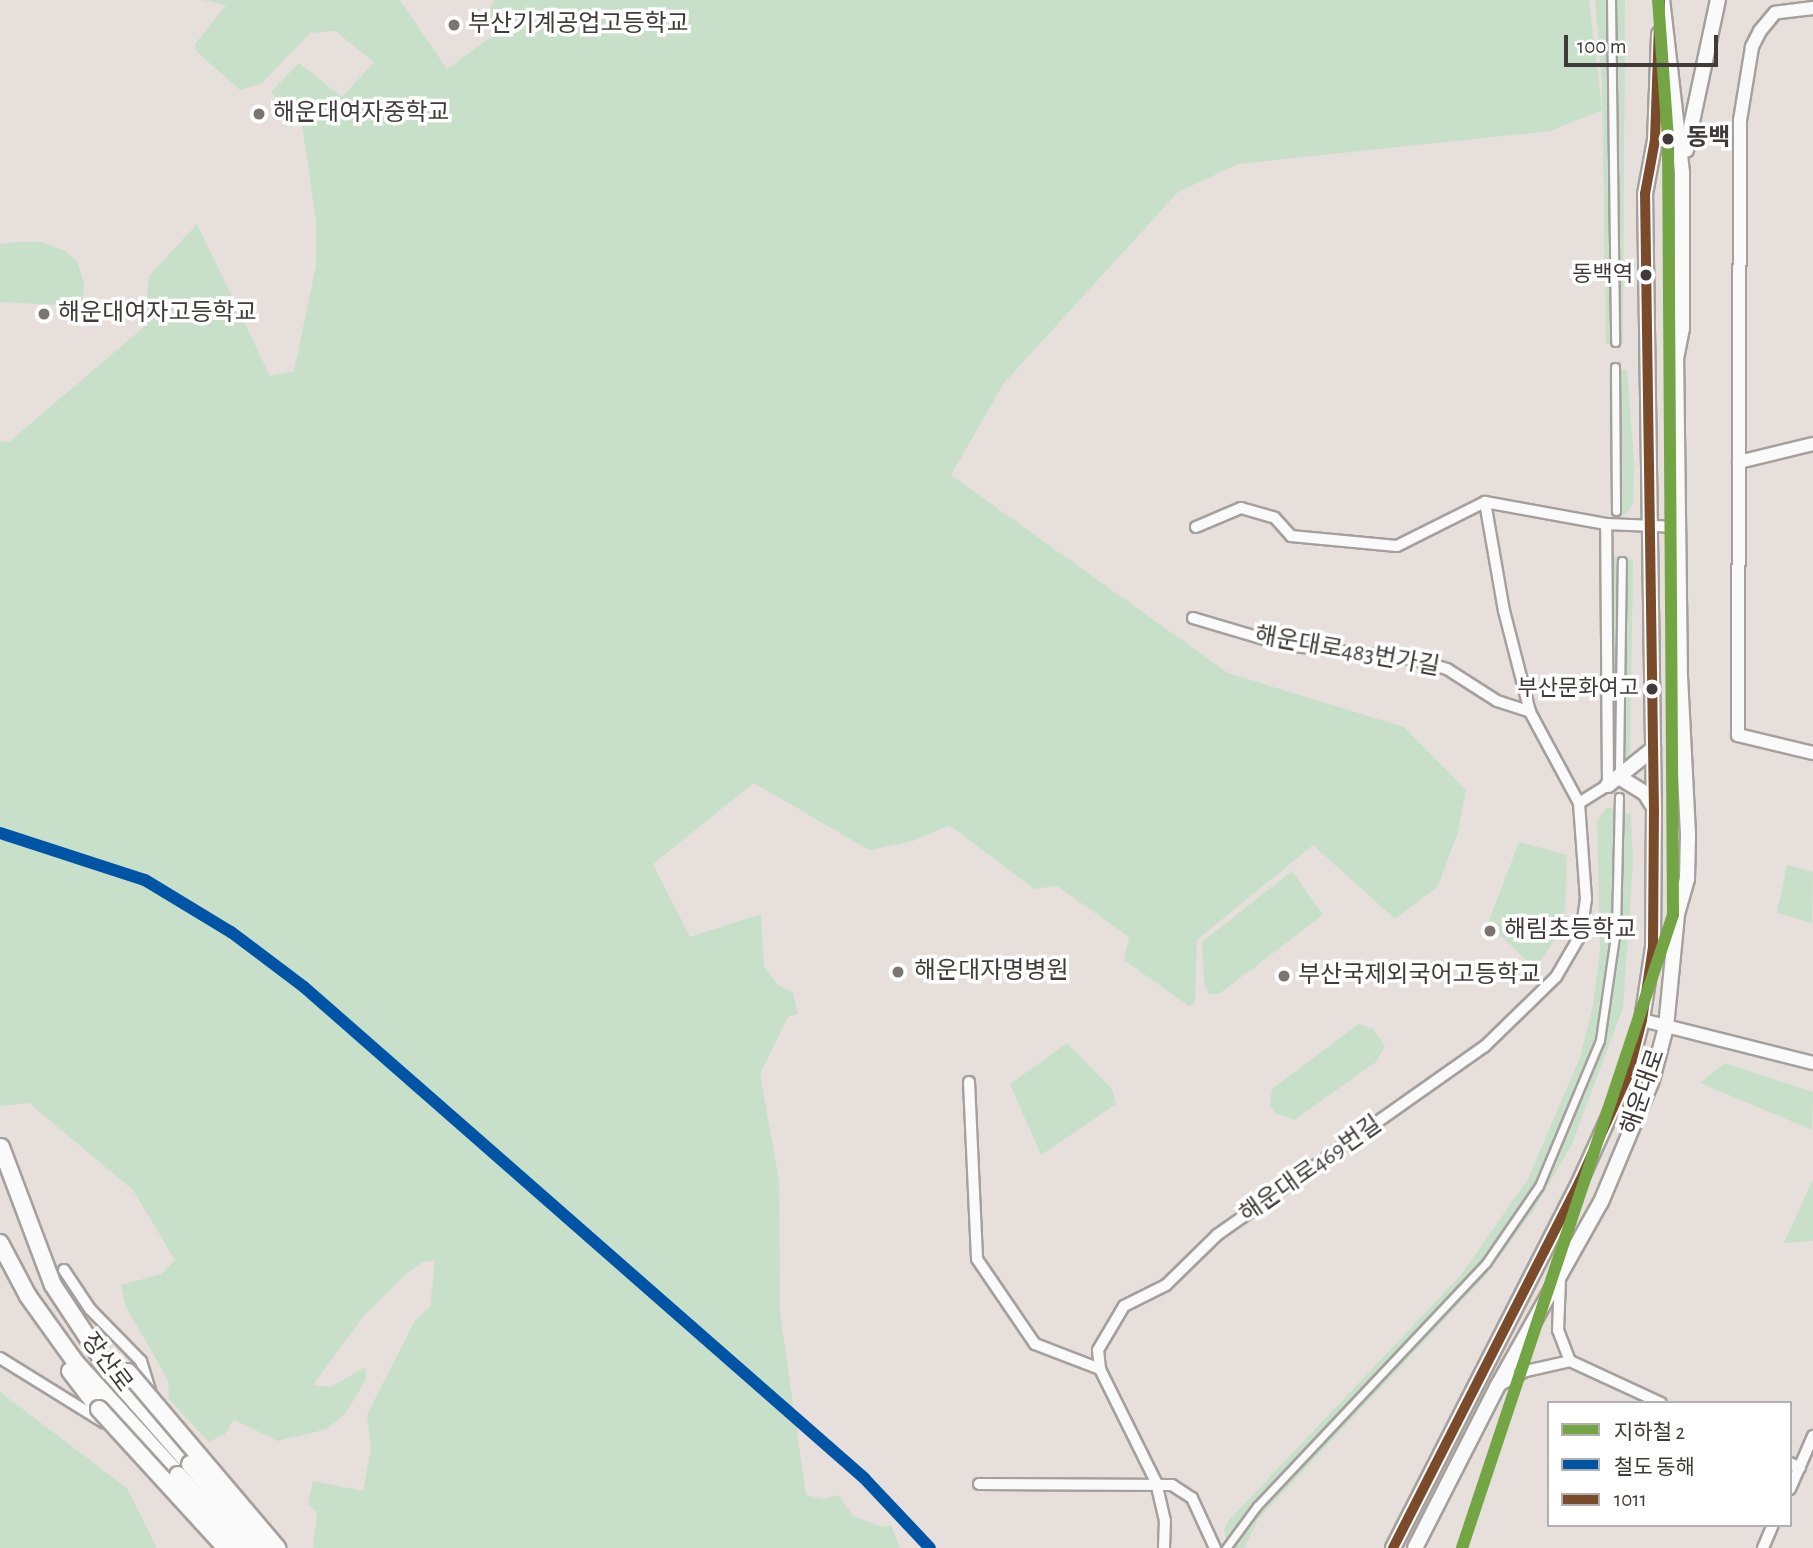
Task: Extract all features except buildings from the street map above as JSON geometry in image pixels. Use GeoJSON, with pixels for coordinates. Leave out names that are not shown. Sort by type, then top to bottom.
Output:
{"type":"FeatureCollection","features":[{"type":"Feature","properties":{"kind":"highway","name":"장산로"},"geometry":{"type":"LineString","coordinates":[[1,1147],[53,1285],[86,1338],[262,1548]]}},
{"type":"Feature","properties":{"kind":"highway","name":"장산로"},"geometry":{"type":"LineString","coordinates":[[0,1242],[28,1296],[90,1380],[244,1548]]}},
{"type":"Feature","properties":{"kind":"highway"},"geometry":{"type":"LineString","coordinates":[[28,1296],[59,1356],[99,1409],[226,1548]]}},
{"type":"Feature","properties":{"kind":"highway"},"geometry":{"type":"LineString","coordinates":[[86,1338],[128,1372],[277,1548]]}},
{"type":"Feature","properties":{"kind":"main road","name":"해운대로"},"geometry":{"type":"LineString","coordinates":[[1393,1548],[1579,1183],[1628,1075],[1642,1020],[1653,947],[1654,807],[1652,526],[1645,194],[1655,140],[1661,0]]}},
{"type":"Feature","properties":{"kind":"main road","name":"해운대로"},"geometry":{"type":"LineString","coordinates":[[1415,1548],[1497,1387],[1560,1279],[1635,1124],[1666,1027],[1677,914],[1687,879],[1676,359],[1682,328],[1682,172],[1661,0]]}},
{"type":"Feature","properties":{"kind":"main road"},"geometry":{"type":"LineString","coordinates":[[1682,172],[1718,0]]}},
{"type":"Feature","properties":{"kind":"main road"},"geometry":{"type":"LineString","coordinates":[[1655,140],[1666,151],[1680,146]]}},
{"type":"Feature","properties":{"kind":"main road"},"geometry":{"type":"LineString","coordinates":[[1653,750],[1615,777],[1644,793],[1654,807]]}},
{"type":"Feature","properties":{"kind":"street"},"geometry":{"type":"LineString","coordinates":[[1611,0],[1615,342]]}},
{"type":"Feature","properties":{"kind":"street"},"geometry":{"type":"LineString","coordinates":[[1813,8],[1774,13],[1760,31],[1752,47],[1742,108],[1738,736],[1813,753]]}},
{"type":"Feature","properties":{"kind":"street"},"geometry":{"type":"LineString","coordinates":[[1615,367],[1616,511]]}},
{"type":"Feature","properties":{"kind":"street"},"geometry":{"type":"LineString","coordinates":[[1739,462],[1813,444]]}},
{"type":"Feature","properties":{"kind":"street"},"geometry":{"type":"LineString","coordinates":[[1196,527],[1241,508],[1275,518],[1291,536],[1397,546],[1485,502],[1606,524],[1679,527]]}},
{"type":"Feature","properties":{"kind":"street"},"geometry":{"type":"LineString","coordinates":[[1485,502],[1504,611],[1530,712],[1579,803],[1615,777]]}},
{"type":"Feature","properties":{"kind":"street"},"geometry":{"type":"LineString","coordinates":[[1606,524],[1615,777]]}},
{"type":"Feature","properties":{"kind":"street"},"geometry":{"type":"LineString","coordinates":[[1615,777],[1622,561]]}},
{"type":"Feature","properties":{"kind":"street","name":"해운대로483번가길"},"geometry":{"type":"LineString","coordinates":[[1193,618],[1284,645],[1412,659],[1447,669],[1497,701],[1530,712]]}},
{"type":"Feature","properties":{"kind":"street"},"geometry":{"type":"LineString","coordinates":[[1226,1548],[1257,1506],[1486,1263],[1539,1186],[1601,1040],[1616,929],[1619,797]]}},
{"type":"Feature","properties":{"kind":"street","name":"해운대로469번길"},"geometry":{"type":"LineString","coordinates":[[1100,1370],[1098,1350],[1124,1306],[1166,1285],[1217,1235],[1484,1047],[1556,977],[1581,934],[1586,899],[1579,803]]}},
{"type":"Feature","properties":{"kind":"street"},"geometry":{"type":"LineString","coordinates":[[1642,1020],[1813,1063]]}},
{"type":"Feature","properties":{"kind":"street"},"geometry":{"type":"LineString","coordinates":[[969,1082],[977,1259],[1035,1344],[1100,1370],[1156,1482],[1165,1521],[1164,1548]]}},
{"type":"Feature","properties":{"kind":"street"},"geometry":{"type":"LineString","coordinates":[[64,1270],[90,1309],[141,1361],[157,1412],[271,1548]]}},
{"type":"Feature","properties":{"kind":"street"},"geometry":{"type":"LineString","coordinates":[[1560,1279],[1558,1330],[1570,1361]]}},
{"type":"Feature","properties":{"kind":"street"},"geometry":{"type":"LineString","coordinates":[[0,1358],[134,1439],[236,1548],[255,1530]]}},
{"type":"Feature","properties":{"kind":"street"},"geometry":{"type":"LineString","coordinates":[[1497,1387],[1526,1371],[1570,1361],[1657,1401]]}},
{"type":"Feature","properties":{"kind":"street"},"geometry":{"type":"LineString","coordinates":[[1795,1465],[1813,1436]]}},
{"type":"Feature","properties":{"kind":"street"},"geometry":{"type":"LineString","coordinates":[[979,1484],[1074,1487],[1156,1482],[1172,1485],[1192,1498],[1215,1548]]}},
{"type":"Feature","properties":{"kind":"street"},"geometry":{"type":"LineString","coordinates":[[1763,1548],[1772,1527]]}},
{"type":"Feature","properties":{"kind":"green space"},"geometry":{"type":"Polygon","coordinates":[[[202,0],[400,0],[447,69],[494,35],[487,15],[494,0],[1589,0],[1602,110],[1550,131],[1238,164],[1178,192],[1004,383],[951,475],[1228,673],[1404,727],[1466,790],[1458,832],[1438,886],[1395,919],[1313,845],[1197,940],[1195,1003],[1189,1006],[1124,960],[1129,937],[1057,886],[1034,889],[949,825],[913,841],[869,850],[754,783],[653,864],[690,937],[761,914],[764,966],[778,985],[793,993],[798,1014],[788,1017],[760,1074],[779,1180],[780,1312],[806,1495],[823,1499],[838,1495],[853,1516],[882,1527],[891,1525],[900,1548],[313,1548],[317,1513],[308,1504],[313,1481],[363,1491],[371,1449],[367,1415],[415,1320],[430,1307],[435,1261],[423,1262],[407,1273],[362,1318],[313,1385],[331,1387],[365,1367],[366,1380],[345,1414],[327,1429],[278,1441],[234,1420],[225,1434],[209,1442],[169,1399],[168,1380],[125,1305],[121,1285],[161,1274],[175,1260],[133,1190],[29,1103],[0,1106],[0,441],[9,442],[144,327],[149,276],[197,224],[270,376],[294,371],[316,266],[316,220],[302,125],[271,92],[299,63],[342,97],[374,62],[335,31],[310,33],[262,83],[240,90],[196,51],[195,44],[226,5],[202,0]]]}},
{"type":"Feature","properties":{"kind":"green space"},"geometry":{"type":"Polygon","coordinates":[[[1595,0],[1625,0],[1623,344],[1606,344],[1602,81],[1595,0]]]}},
{"type":"Feature","properties":{"kind":"green space"},"geometry":{"type":"Polygon","coordinates":[[[42,242],[65,251],[77,261],[84,283],[82,306],[0,302],[0,244],[42,242]]]}},
{"type":"Feature","properties":{"kind":"green space"},"geometry":{"type":"Polygon","coordinates":[[[1609,369],[1627,370],[1634,461],[1633,504],[1626,514],[1611,515],[1609,369]]]}},
{"type":"Feature","properties":{"kind":"green space"},"geometry":{"type":"Polygon","coordinates":[[[1612,556],[1633,560],[1630,758],[1621,765],[1613,762],[1612,556]]]}},
{"type":"Feature","properties":{"kind":"green space"},"geometry":{"type":"Polygon","coordinates":[[[1607,807],[1631,815],[1633,862],[1623,1008],[1572,1144],[1533,1211],[1486,1275],[1258,1519],[1244,1548],[1228,1548],[1224,1529],[1230,1519],[1461,1275],[1528,1179],[1580,1057],[1593,1006],[1600,948],[1597,821],[1607,807]]]}},
{"type":"Feature","properties":{"kind":"green space"},"geometry":{"type":"Polygon","coordinates":[[[1519,842],[1567,855],[1565,909],[1559,933],[1535,969],[1488,923],[1519,842]]]}},
{"type":"Feature","properties":{"kind":"green space"},"geometry":{"type":"Polygon","coordinates":[[[1787,865],[1813,872],[1812,923],[1777,913],[1787,865]]]}},
{"type":"Feature","properties":{"kind":"green space"},"geometry":{"type":"Polygon","coordinates":[[[1292,871],[1323,915],[1219,994],[1209,994],[1204,983],[1202,942],[1292,871]]]}},
{"type":"Feature","properties":{"kind":"green space"},"geometry":{"type":"Polygon","coordinates":[[[1359,1024],[1373,1029],[1385,1046],[1376,1062],[1294,1120],[1275,1113],[1270,1104],[1272,1089],[1359,1024]]]}},
{"type":"Feature","properties":{"kind":"green space"},"geometry":{"type":"Polygon","coordinates":[[[1067,1043],[1112,1089],[1116,1104],[1041,1155],[1010,1084],[1067,1043]]]}},
{"type":"Feature","properties":{"kind":"green space"},"geometry":{"type":"Polygon","coordinates":[[[1725,1063],[1813,1092],[1812,1130],[1700,1083],[1725,1063]]]}},
{"type":"Feature","properties":{"kind":"green space"},"geometry":{"type":"Polygon","coordinates":[[[1813,1179],[1813,1241],[1784,1243],[1813,1179]]]}},
{"type":"Feature","properties":{"kind":"green space"},"geometry":{"type":"Polygon","coordinates":[[[0,1392],[127,1488],[157,1548],[0,1548],[0,1392]]]}},
{"type":"Feature","properties":{"kind":"metro line","name":"2"},"geometry":{"type":"LineString","coordinates":[[1462,1548],[1673,915],[1668,139],[1658,0]]}},
{"type":"Feature","properties":{"kind":"rail line","name":"동해"},"geometry":{"type":"LineString","coordinates":[[0,833],[145,880],[231,932],[304,987],[864,1478],[930,1548]]}},
{"type":"Feature","properties":{"kind":"transit line","name":"1011"},"geometry":{"type":"LineString","coordinates":[[1393,1548],[1579,1183],[1628,1075],[1642,1020],[1653,947],[1654,812],[1645,194],[1655,140],[1660,0]]}},
{"type":"Feature","properties":{"kind":"place","name":"부산기계공업고등학교"},"geometry":{"type":"Point","coordinates":[454,25]}},
{"type":"Feature","properties":{"kind":"place","name":"해운대여자중학교"},"geometry":{"type":"Point","coordinates":[259,114]}},
{"type":"Feature","properties":{"kind":"place","name":"동백"},"geometry":{"type":"Point","coordinates":[1668,139]}},
{"type":"Feature","properties":{"kind":"place","name":"동백역"},"geometry":{"type":"Point","coordinates":[1646,275]}},
{"type":"Feature","properties":{"kind":"place","name":"해운대여자고등학교"},"geometry":{"type":"Point","coordinates":[44,314]}},
{"type":"Feature","properties":{"kind":"place","name":"부산문화여고"},"geometry":{"type":"Point","coordinates":[1652,689]}},
{"type":"Feature","properties":{"kind":"place","name":"해림초등학교"},"geometry":{"type":"Point","coordinates":[1490,931]}},
{"type":"Feature","properties":{"kind":"place","name":"해운대자명병원"},"geometry":{"type":"Point","coordinates":[898,972]}},
{"type":"Feature","properties":{"kind":"place","name":"부산국제외국어고등학교"},"geometry":{"type":"Point","coordinates":[1284,976]}}]}
